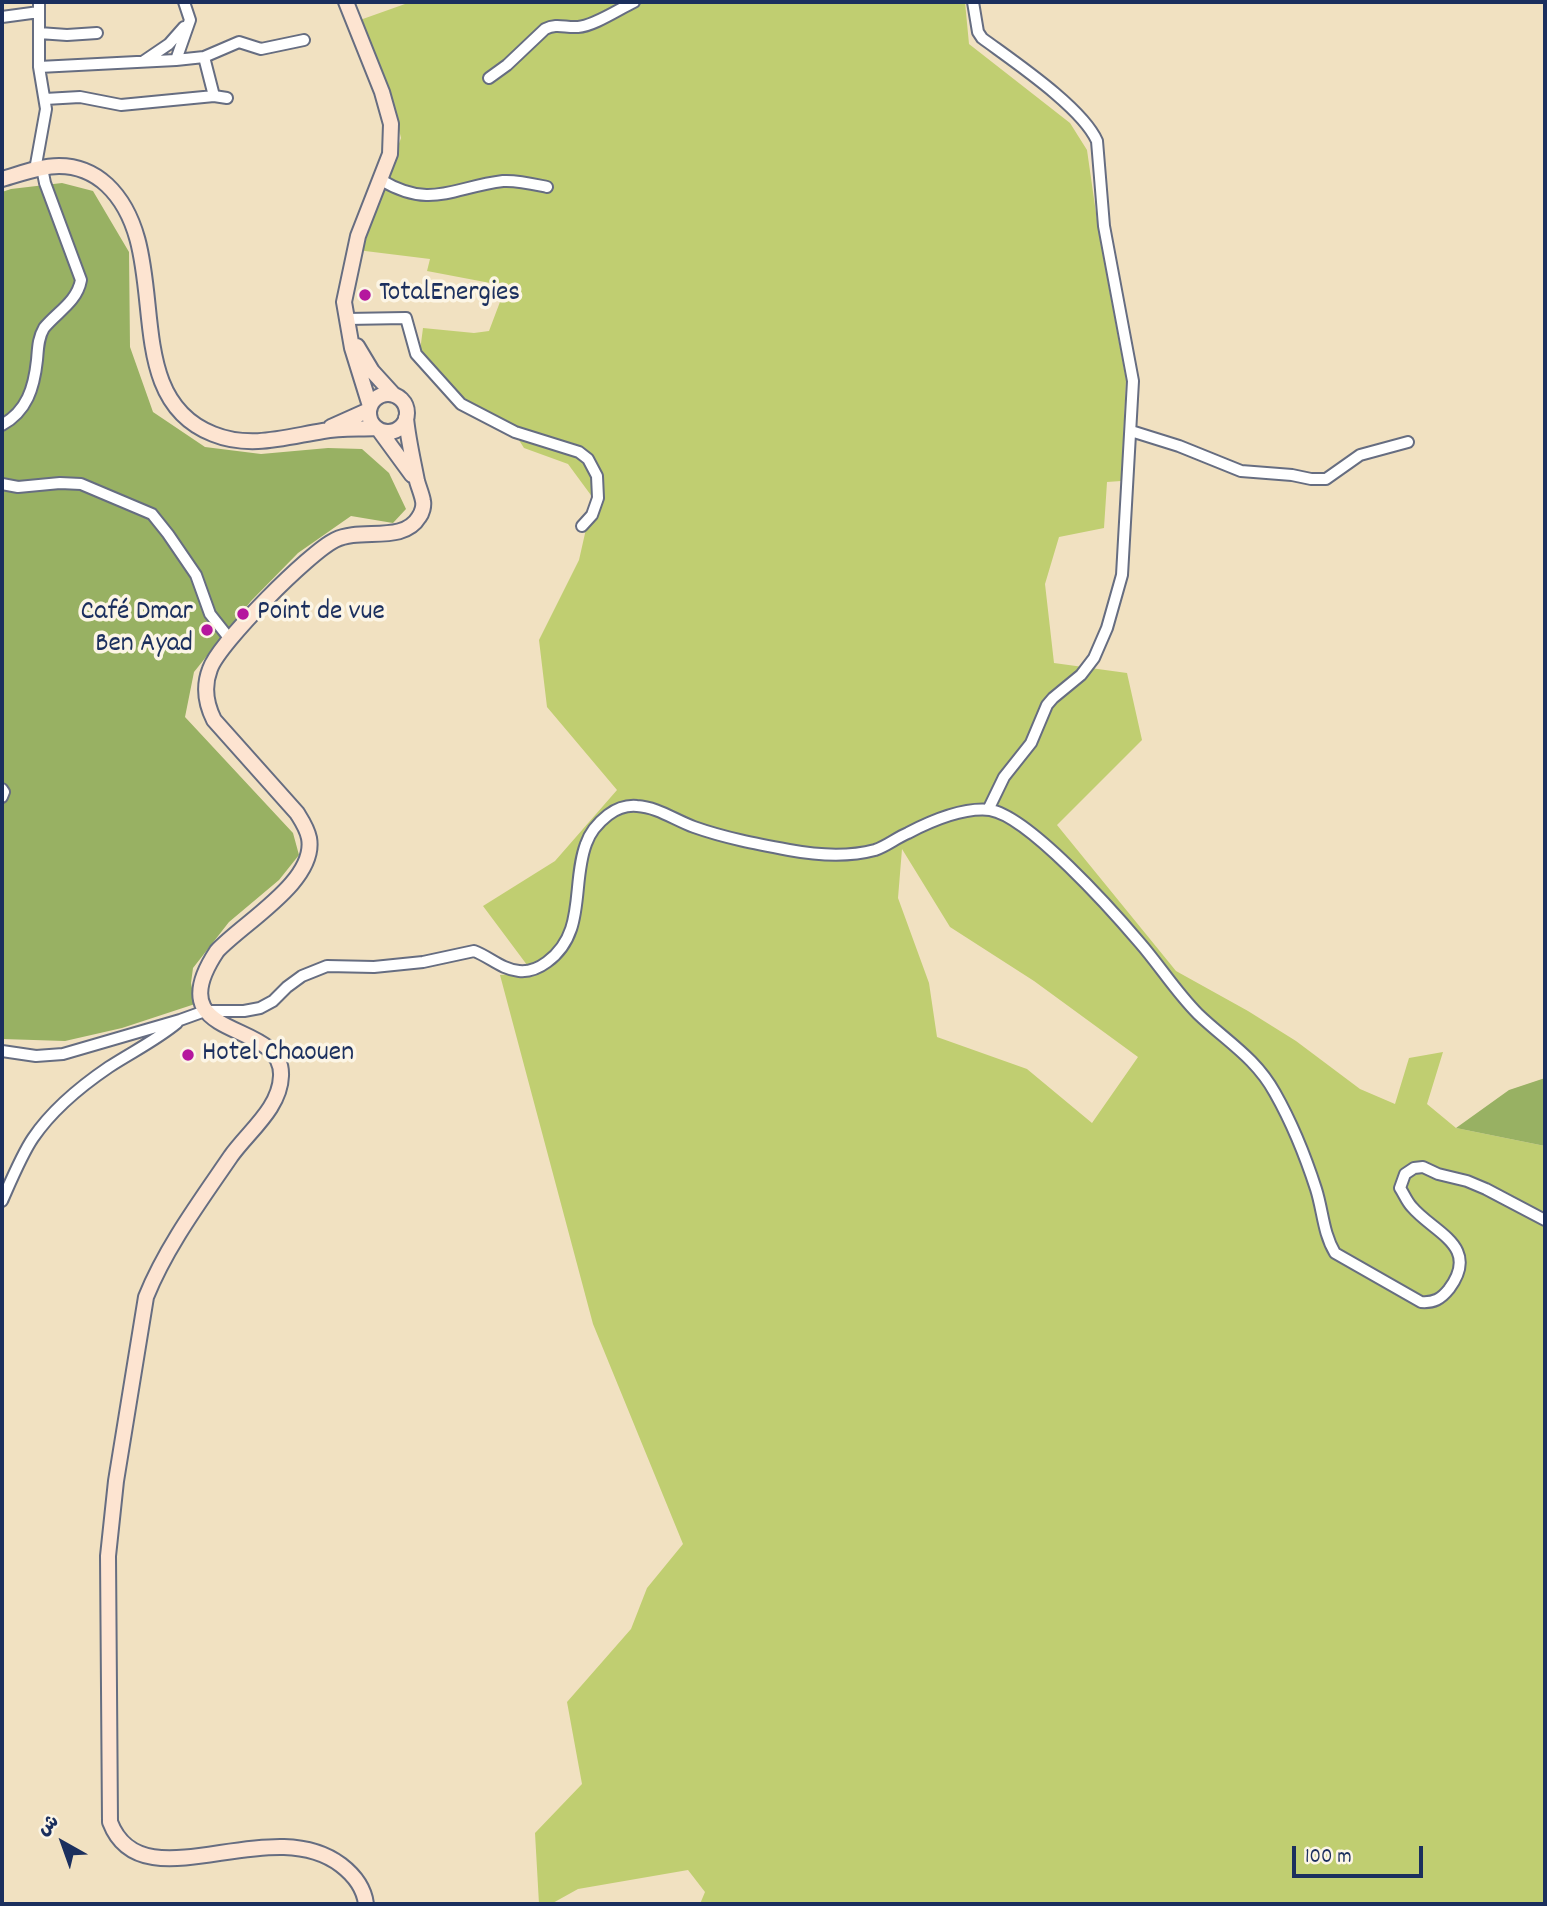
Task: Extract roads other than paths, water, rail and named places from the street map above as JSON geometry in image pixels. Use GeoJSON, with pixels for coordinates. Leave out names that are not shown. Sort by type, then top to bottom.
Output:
{"type":"FeatureCollection","features":[{"type":"Feature","properties":{"kind":"main road"},"geometry":{"type":"LineString","coordinates":[[346,2],[391,124],[390,154],[358,236],[350,266],[344,302],[347,326],[372,423],[418,486]]}},
{"type":"Feature","properties":{"kind":"main road"},"geometry":{"type":"LineString","coordinates":[[2,179],[38,169],[73,167],[89,172],[114,192],[130,215],[139,239],[156,363],[164,388],[184,415],[211,434],[237,441],[270,441],[323,431],[395,430],[406,418]]}},
{"type":"Feature","properties":{"kind":"main road"},"geometry":{"type":"LineString","coordinates":[[151,1872],[137,1866],[124,1855],[116,1842],[110,1822],[108,1556],[116,1481],[142,1312],[153,1280],[233,1154],[274,1102],[279,1090],[281,1076],[278,1059],[272,1051],[259,1041],[224,1026],[205,1011],[201,986],[209,962],[227,940],[300,876],[309,855],[310,840],[297,813],[221,731],[208,708],[206,696],[209,671],[229,638],[319,550],[337,539],[363,533],[402,532],[411,527],[422,510],[423,502],[408,440],[403,401],[372,371],[347,326]]}},
{"type":"Feature","properties":{"kind":"main road"},"geometry":{"type":"LineString","coordinates":[[323,431],[369,408],[379,396],[393,394]]}},
{"type":"Feature","properties":{"kind":"main road"},"geometry":{"type":"LineString","coordinates":[[183,1872],[284,1850],[314,1851],[327,1856],[349,1872],[363,1891],[366,1904]]}},
{"type":"Feature","properties":{"kind":"street"},"geometry":{"type":"LineString","coordinates":[[176,61],[190,20],[184,2]]}},
{"type":"Feature","properties":{"kind":"street"},"geometry":{"type":"LineString","coordinates":[[489,78],[552,25],[589,25],[634,2]]}},
{"type":"Feature","properties":{"kind":"street"},"geometry":{"type":"LineString","coordinates":[[973,2],[978,32],[982,38],[1077,113],[1097,141],[1104,226],[1132,370],[1122,575],[1107,628],[1088,666],[1047,705],[1031,743],[1004,777],[988,810]]}},
{"type":"Feature","properties":{"kind":"street"},"geometry":{"type":"LineString","coordinates":[[2,17],[39,7],[39,67],[45,99],[45,120],[38,169],[81,280],[76,294],[40,336],[35,377],[28,401],[15,418],[2,425]]}},
{"type":"Feature","properties":{"kind":"street"},"geometry":{"type":"LineString","coordinates":[[144,61],[169,44],[190,20]]}},
{"type":"Feature","properties":{"kind":"street"},"geometry":{"type":"LineString","coordinates":[[38,33],[97,33]]}},
{"type":"Feature","properties":{"kind":"street"},"geometry":{"type":"LineString","coordinates":[[39,67],[176,61],[204,57],[239,42],[261,48],[304,40]]}},
{"type":"Feature","properties":{"kind":"street"},"geometry":{"type":"LineString","coordinates":[[204,57],[214,96]]}},
{"type":"Feature","properties":{"kind":"street"},"geometry":{"type":"LineString","coordinates":[[45,99],[80,97],[121,105],[214,96],[227,98]]}},
{"type":"Feature","properties":{"kind":"street"},"geometry":{"type":"LineString","coordinates":[[381,180],[419,195],[450,194],[504,181],[547,187]]}},
{"type":"Feature","properties":{"kind":"street"},"geometry":{"type":"LineString","coordinates":[[347,326],[406,318],[416,354],[461,404],[515,432],[579,452],[587,459],[597,476],[598,498],[592,515],[582,526]]}},
{"type":"Feature","properties":{"kind":"street"},"geometry":{"type":"LineString","coordinates":[[1131,431],[1171,443],[1241,471],[1311,479],[1326,479],[1360,455],[1408,442]]}},
{"type":"Feature","properties":{"kind":"street"},"geometry":{"type":"LineString","coordinates":[[2,484],[18,487],[80,484],[152,514],[196,575],[210,614],[229,638]]}},
{"type":"Feature","properties":{"kind":"street"},"geometry":{"type":"LineString","coordinates":[[2,789],[2,797]]}},
{"type":"Feature","properties":{"kind":"street"},"geometry":{"type":"LineString","coordinates":[[2,1051],[36,1056],[63,1054],[205,1011],[244,1011],[260,1008],[274,1001],[287,986],[302,975],[327,966],[374,967],[423,962],[474,951],[515,971],[526,971],[544,965],[566,943],[574,924],[579,868],[588,838],[609,815],[624,807],[645,807],[691,826],[756,844],[803,853],[854,854],[882,847],[913,830],[965,812],[988,810],[1009,816],[1034,834],[1141,944],[1199,1015],[1246,1054],[1262,1072],[1275,1092],[1300,1144],[1317,1192],[1327,1239],[1335,1253],[1421,1302],[1430,1303],[1441,1298],[1452,1285],[1460,1263],[1454,1244],[1412,1208],[1400,1188],[1405,1174],[1414,1168],[1423,1167],[1437,1174],[1467,1181],[1545,1220]]}},
{"type":"Feature","properties":{"kind":"street"},"geometry":{"type":"LineString","coordinates":[[2,1201],[32,1139],[52,1115],[82,1086],[110,1066],[158,1039],[180,1020]]}},
{"type":"Feature","properties":{"kind":"place","name":"TotalEnergies"},"geometry":{"type":"Point","coordinates":[365,295]}},
{"type":"Feature","properties":{"kind":"place","name":"Point de vue"},"geometry":{"type":"Point","coordinates":[243,614]}},
{"type":"Feature","properties":{"kind":"place","name":"Café Dmar Ben Ayad"},"geometry":{"type":"Point","coordinates":[207,630]}},
{"type":"Feature","properties":{"kind":"place","name":"Hotel Chaouen"},"geometry":{"type":"Point","coordinates":[188,1055]}}]}
